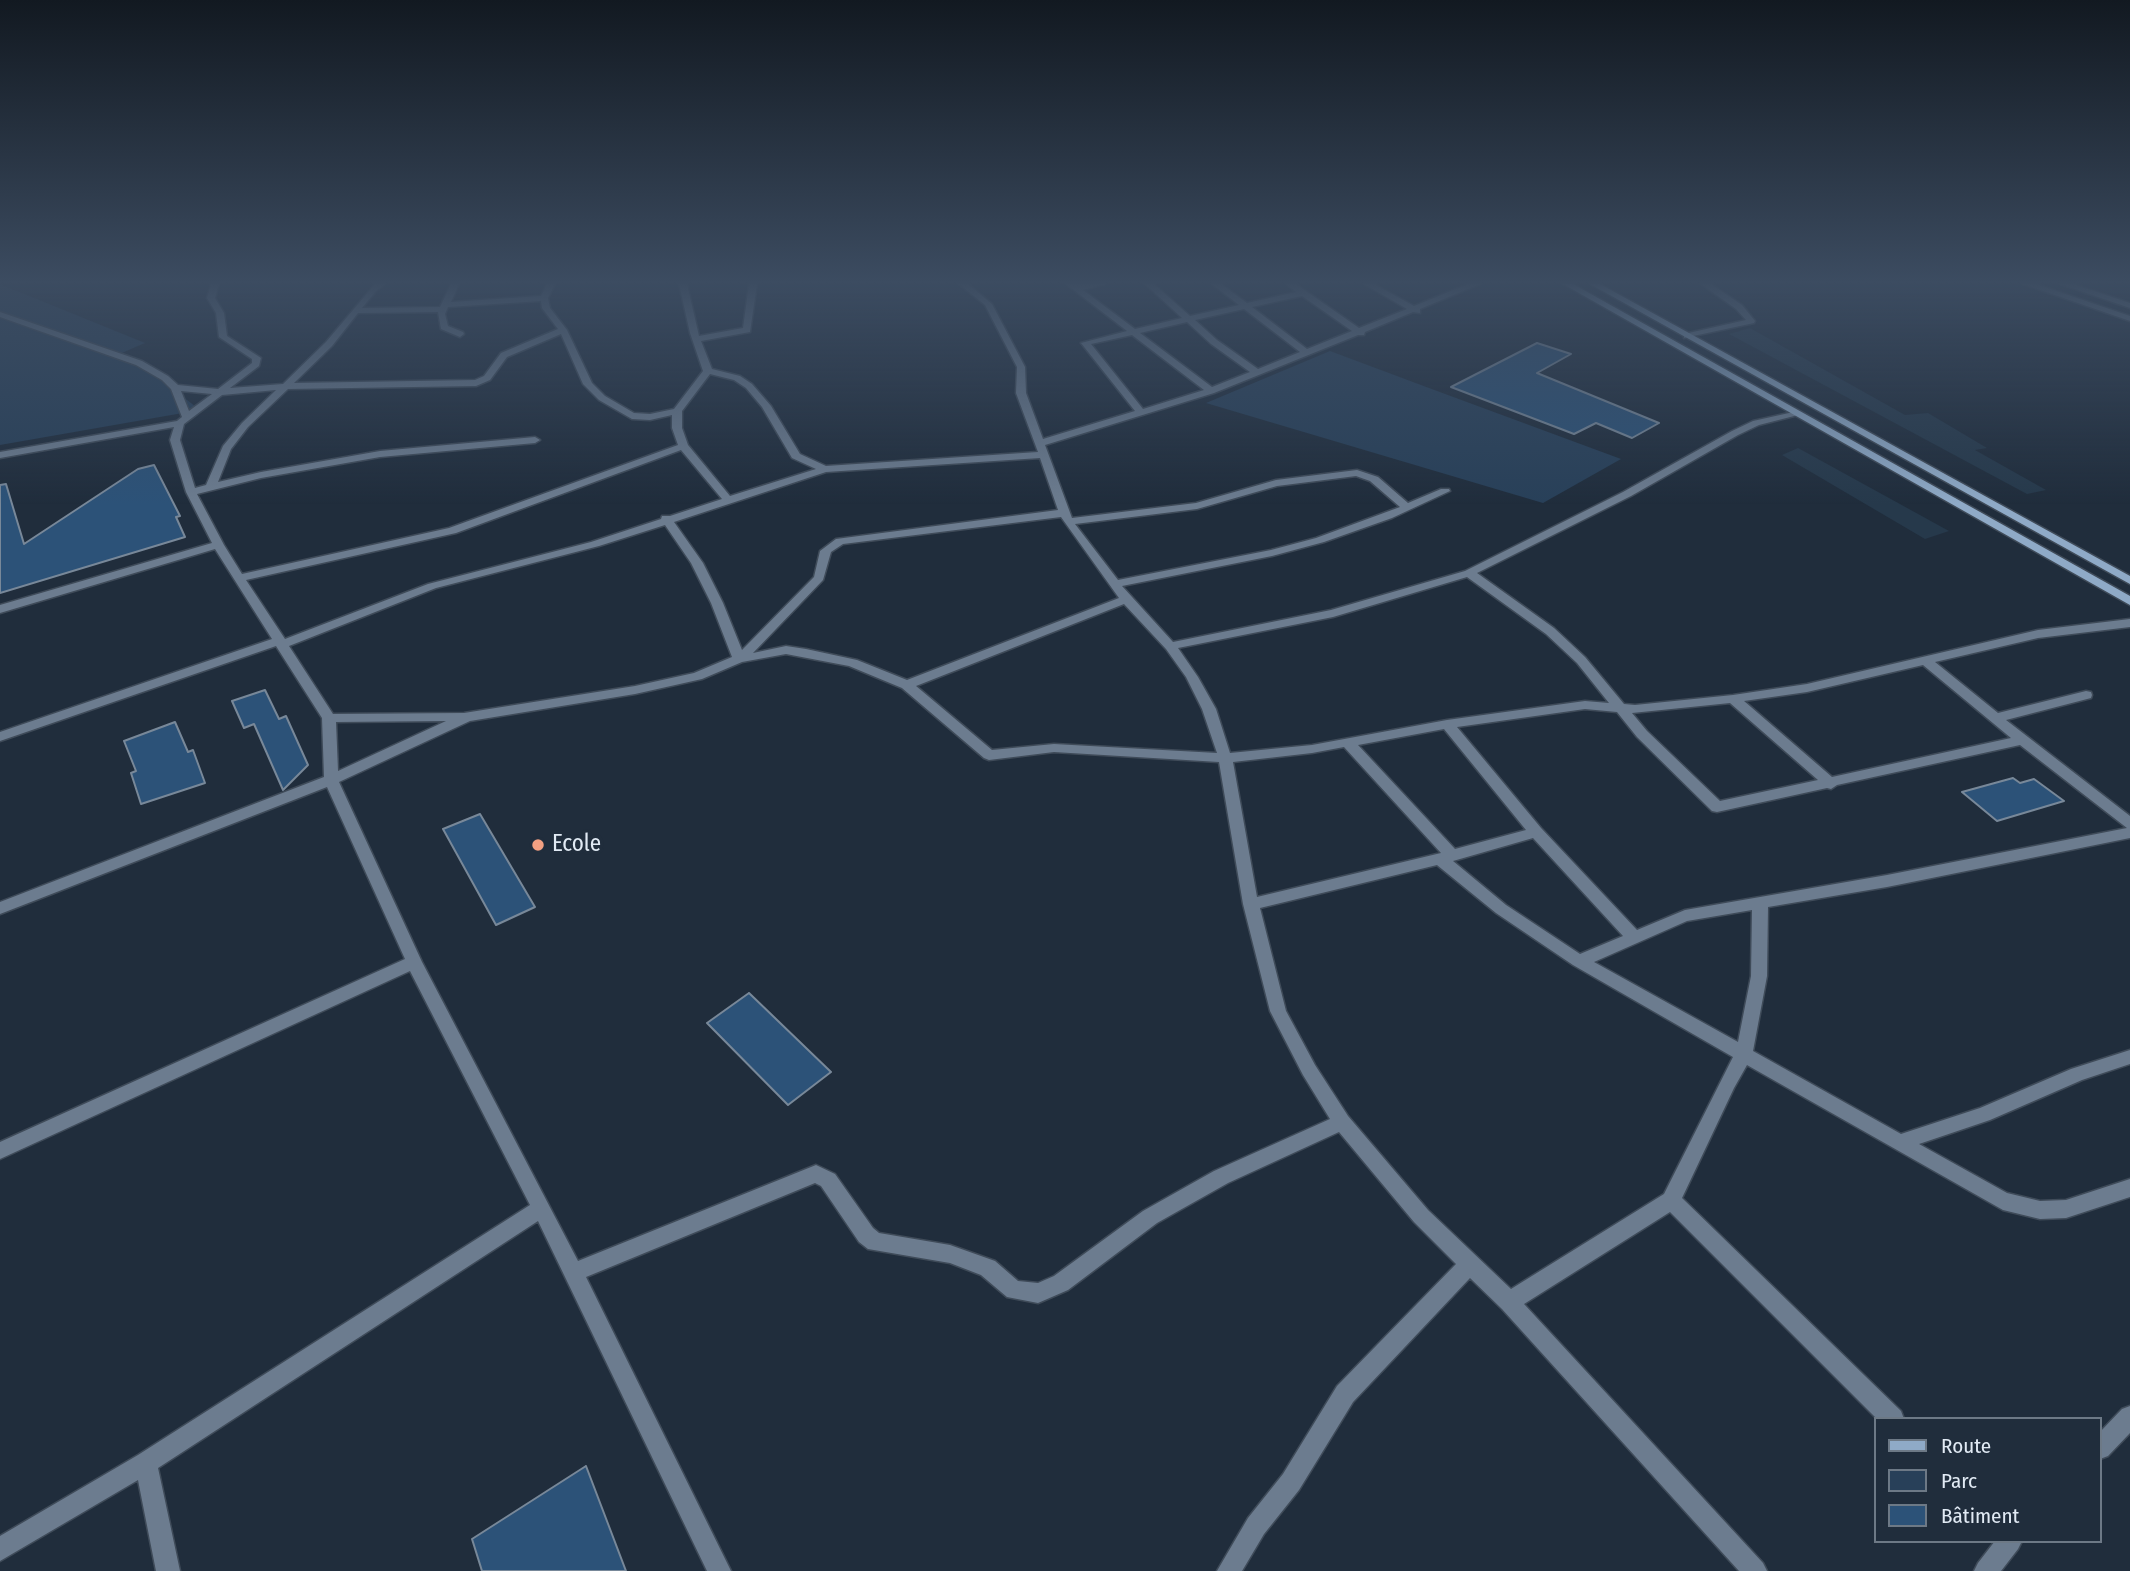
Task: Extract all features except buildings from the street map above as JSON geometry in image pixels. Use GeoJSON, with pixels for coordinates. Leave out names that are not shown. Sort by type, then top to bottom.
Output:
{"type":"FeatureCollection","features":[{"type":"Feature","properties":{"kind":"street"},"geometry":{"type":"LineString","coordinates":[[123,357],[166,378],[175,388],[183,420],[175,440],[191,492],[218,545],[330,718],[331,780],[414,962],[542,1208],[719,1571]]}},
{"type":"Feature","properties":{"kind":"street"},"geometry":{"type":"LineString","coordinates":[[0,454],[183,420],[256,363],[256,357]]}},
{"type":"Feature","properties":{"kind":"street"},"geometry":{"type":"LineString","coordinates":[[211,486],[226,448],[245,425],[315,357]]}},
{"type":"Feature","properties":{"kind":"street"},"geometry":{"type":"LineString","coordinates":[[175,388],[220,392],[288,386],[481,382],[503,357]]}},
{"type":"Feature","properties":{"kind":"street"},"geometry":{"type":"LineString","coordinates":[[575,357],[588,384],[602,398],[632,416],[650,417],[677,411]]}},
{"type":"Feature","properties":{"kind":"street"},"geometry":{"type":"LineString","coordinates":[[703,357],[708,371]]}},
{"type":"Feature","properties":{"kind":"street"},"geometry":{"type":"LineString","coordinates":[[1015,357],[1020,367],[1021,393],[1066,518],[1126,599],[1170,646],[1192,677],[1209,709],[1225,758],[1251,904],[1278,1011],[1309,1070],[1342,1122],[1421,1216],[1509,1301],[1755,1571]]}},
{"type":"Feature","properties":{"kind":"street"},"geometry":{"type":"LineString","coordinates":[[1095,357],[1141,412]]}},
{"type":"Feature","properties":{"kind":"street"},"geometry":{"type":"LineString","coordinates":[[1165,357],[1211,391]]}},
{"type":"Feature","properties":{"kind":"street"},"geometry":{"type":"LineString","coordinates":[[1237,357],[1256,372]]}},
{"type":"Feature","properties":{"kind":"street"},"geometry":{"type":"LineString","coordinates":[[0,737],[280,643],[432,586],[595,544],[825,469],[1042,449],[1141,412],[1211,391],[1295,357]]}},
{"type":"Feature","properties":{"kind":"street"},"geometry":{"type":"LineString","coordinates":[[1697,357],[2130,601]]}},
{"type":"Feature","properties":{"kind":"street"},"geometry":{"type":"LineString","coordinates":[[1726,357],[2130,580]]}},
{"type":"Feature","properties":{"kind":"street"},"geometry":{"type":"LineString","coordinates":[[708,371],[677,411],[677,428],[683,446],[727,499]]}},
{"type":"Feature","properties":{"kind":"street"},"geometry":{"type":"LineString","coordinates":[[708,371],[737,378],[749,386],[766,406],[796,456],[825,469]]}},
{"type":"Feature","properties":{"kind":"street"},"geometry":{"type":"LineString","coordinates":[[1170,646],[1333,613],[1469,573],[1627,494],[1735,433],[1756,423],[1795,413]]}},
{"type":"Feature","properties":{"kind":"street"},"geometry":{"type":"LineString","coordinates":[[191,492],[380,454],[535,440]]}},
{"type":"Feature","properties":{"kind":"street"},"geometry":{"type":"LineString","coordinates":[[241,578],[452,531],[683,446]]}},
{"type":"Feature","properties":{"kind":"street"},"geometry":{"type":"LineString","coordinates":[[739,659],[804,597],[819,578],[826,551],[840,541],[865,536],[1197,506],[1276,483],[1357,473],[1374,479],[1407,508]]}},
{"type":"Feature","properties":{"kind":"street"},"geometry":{"type":"LineString","coordinates":[[1115,584],[1272,553],[1407,508],[1444,491]]}},
{"type":"Feature","properties":{"kind":"street"},"geometry":{"type":"LineString","coordinates":[[666,519],[697,564],[739,659]]}},
{"type":"Feature","properties":{"kind":"street"},"geometry":{"type":"LineString","coordinates":[[0,609],[218,545]]}},
{"type":"Feature","properties":{"kind":"street"},"geometry":{"type":"LineString","coordinates":[[1469,573],[1550,631],[1581,660],[1619,709],[1664,758],[1717,807],[2022,740]]}},
{"type":"Feature","properties":{"kind":"street"},"geometry":{"type":"LineString","coordinates":[[907,685],[1126,599]]}},
{"type":"Feature","properties":{"kind":"street"},"geometry":{"type":"LineString","coordinates":[[330,718],[467,717],[667,684],[698,676],[739,659],[786,650],[853,663],[907,685],[989,755],[1054,748],[1225,758],[1348,743],[1447,724],[1585,705],[1619,709],[1733,699],[1807,688],[2038,634],[2130,622]]}},
{"type":"Feature","properties":{"kind":"street"},"geometry":{"type":"LineString","coordinates":[[1924,659],[2130,824]]}},
{"type":"Feature","properties":{"kind":"street"},"geometry":{"type":"LineString","coordinates":[[1996,718],[2086,695]]}},
{"type":"Feature","properties":{"kind":"street"},"geometry":{"type":"LineString","coordinates":[[1733,699],[1830,784]]}},
{"type":"Feature","properties":{"kind":"street"},"geometry":{"type":"LineString","coordinates":[[0,908],[331,780],[467,717]]}},
{"type":"Feature","properties":{"kind":"street"},"geometry":{"type":"LineString","coordinates":[[1447,724],[1536,832],[1634,937]]}},
{"type":"Feature","properties":{"kind":"street"},"geometry":{"type":"LineString","coordinates":[[1348,743],[1446,858],[1501,909],[1579,961],[1901,1142],[1962,1180],[2003,1201],[2024,1206],[2066,1209],[2130,1188]]}},
{"type":"Feature","properties":{"kind":"street"},"geometry":{"type":"LineString","coordinates":[[1251,904],[1446,858],[1536,832]]}},
{"type":"Feature","properties":{"kind":"street"},"geometry":{"type":"LineString","coordinates":[[1579,961],[1685,916],[2130,833]]}},
{"type":"Feature","properties":{"kind":"street"},"geometry":{"type":"LineString","coordinates":[[1509,1301],[1671,1200],[1714,1109],[1744,1054],[1759,976],[1760,904]]}},
{"type":"Feature","properties":{"kind":"street"},"geometry":{"type":"LineString","coordinates":[[0,1151],[414,962]]}},
{"type":"Feature","properties":{"kind":"street"},"geometry":{"type":"LineString","coordinates":[[1901,1142],[1984,1114],[2077,1074],[2130,1057]]}},
{"type":"Feature","properties":{"kind":"street"},"geometry":{"type":"LineString","coordinates":[[573,1273],[816,1174],[828,1180],[866,1235],[875,1242],[950,1254],[988,1268],[1014,1290],[1038,1293],[1061,1283],[1150,1217],[1221,1177],[1342,1122]]}},
{"type":"Feature","properties":{"kind":"street"},"geometry":{"type":"LineString","coordinates":[[1671,1200],[1891,1417]]}},
{"type":"Feature","properties":{"kind":"street"},"geometry":{"type":"LineString","coordinates":[[0,1549],[146,1463],[542,1208]]}},
{"type":"Feature","properties":{"kind":"street"},"geometry":{"type":"LineString","coordinates":[[1229,1571],[1256,1527],[1291,1482],[1345,1394],[1471,1264]]}},
{"type":"Feature","properties":{"kind":"street"},"geometry":{"type":"LineString","coordinates":[[2102,1446],[2130,1417]]}},
{"type":"Feature","properties":{"kind":"street"},"geometry":{"type":"LineString","coordinates":[[146,1463],[168,1571]]}},
{"type":"Feature","properties":{"kind":"street"},"geometry":{"type":"LineString","coordinates":[[1986,1571],[2008,1543]]}},
{"type":"Feature","properties":{"kind":"shaded area"},"geometry":{"type":"Polygon","coordinates":[[[1772,357],[1802,357],[1905,415],[1928,413],[1987,448],[1975,450],[2046,490],[2027,494],[1772,357]]]}},
{"type":"Feature","properties":{"kind":"shaded area"},"geometry":{"type":"Polygon","coordinates":[[[1798,448],[1949,531],[1925,539],[1782,455],[1798,448]]]}},
{"type":"Feature","properties":{"kind":"green space"},"geometry":{"type":"Polygon","coordinates":[[[0,357],[123,357],[139,363],[200,410],[0,445],[0,357]]]}},
{"type":"Feature","properties":{"kind":"green space"},"geometry":{"type":"Polygon","coordinates":[[[1315,357],[1347,357],[1621,459],[1543,503],[1206,403],[1315,357]]]}},
{"type":"Feature","properties":{"kind":"place","name":"Ecole"},"geometry":{"type":"Point","coordinates":[538,845]}}]}
